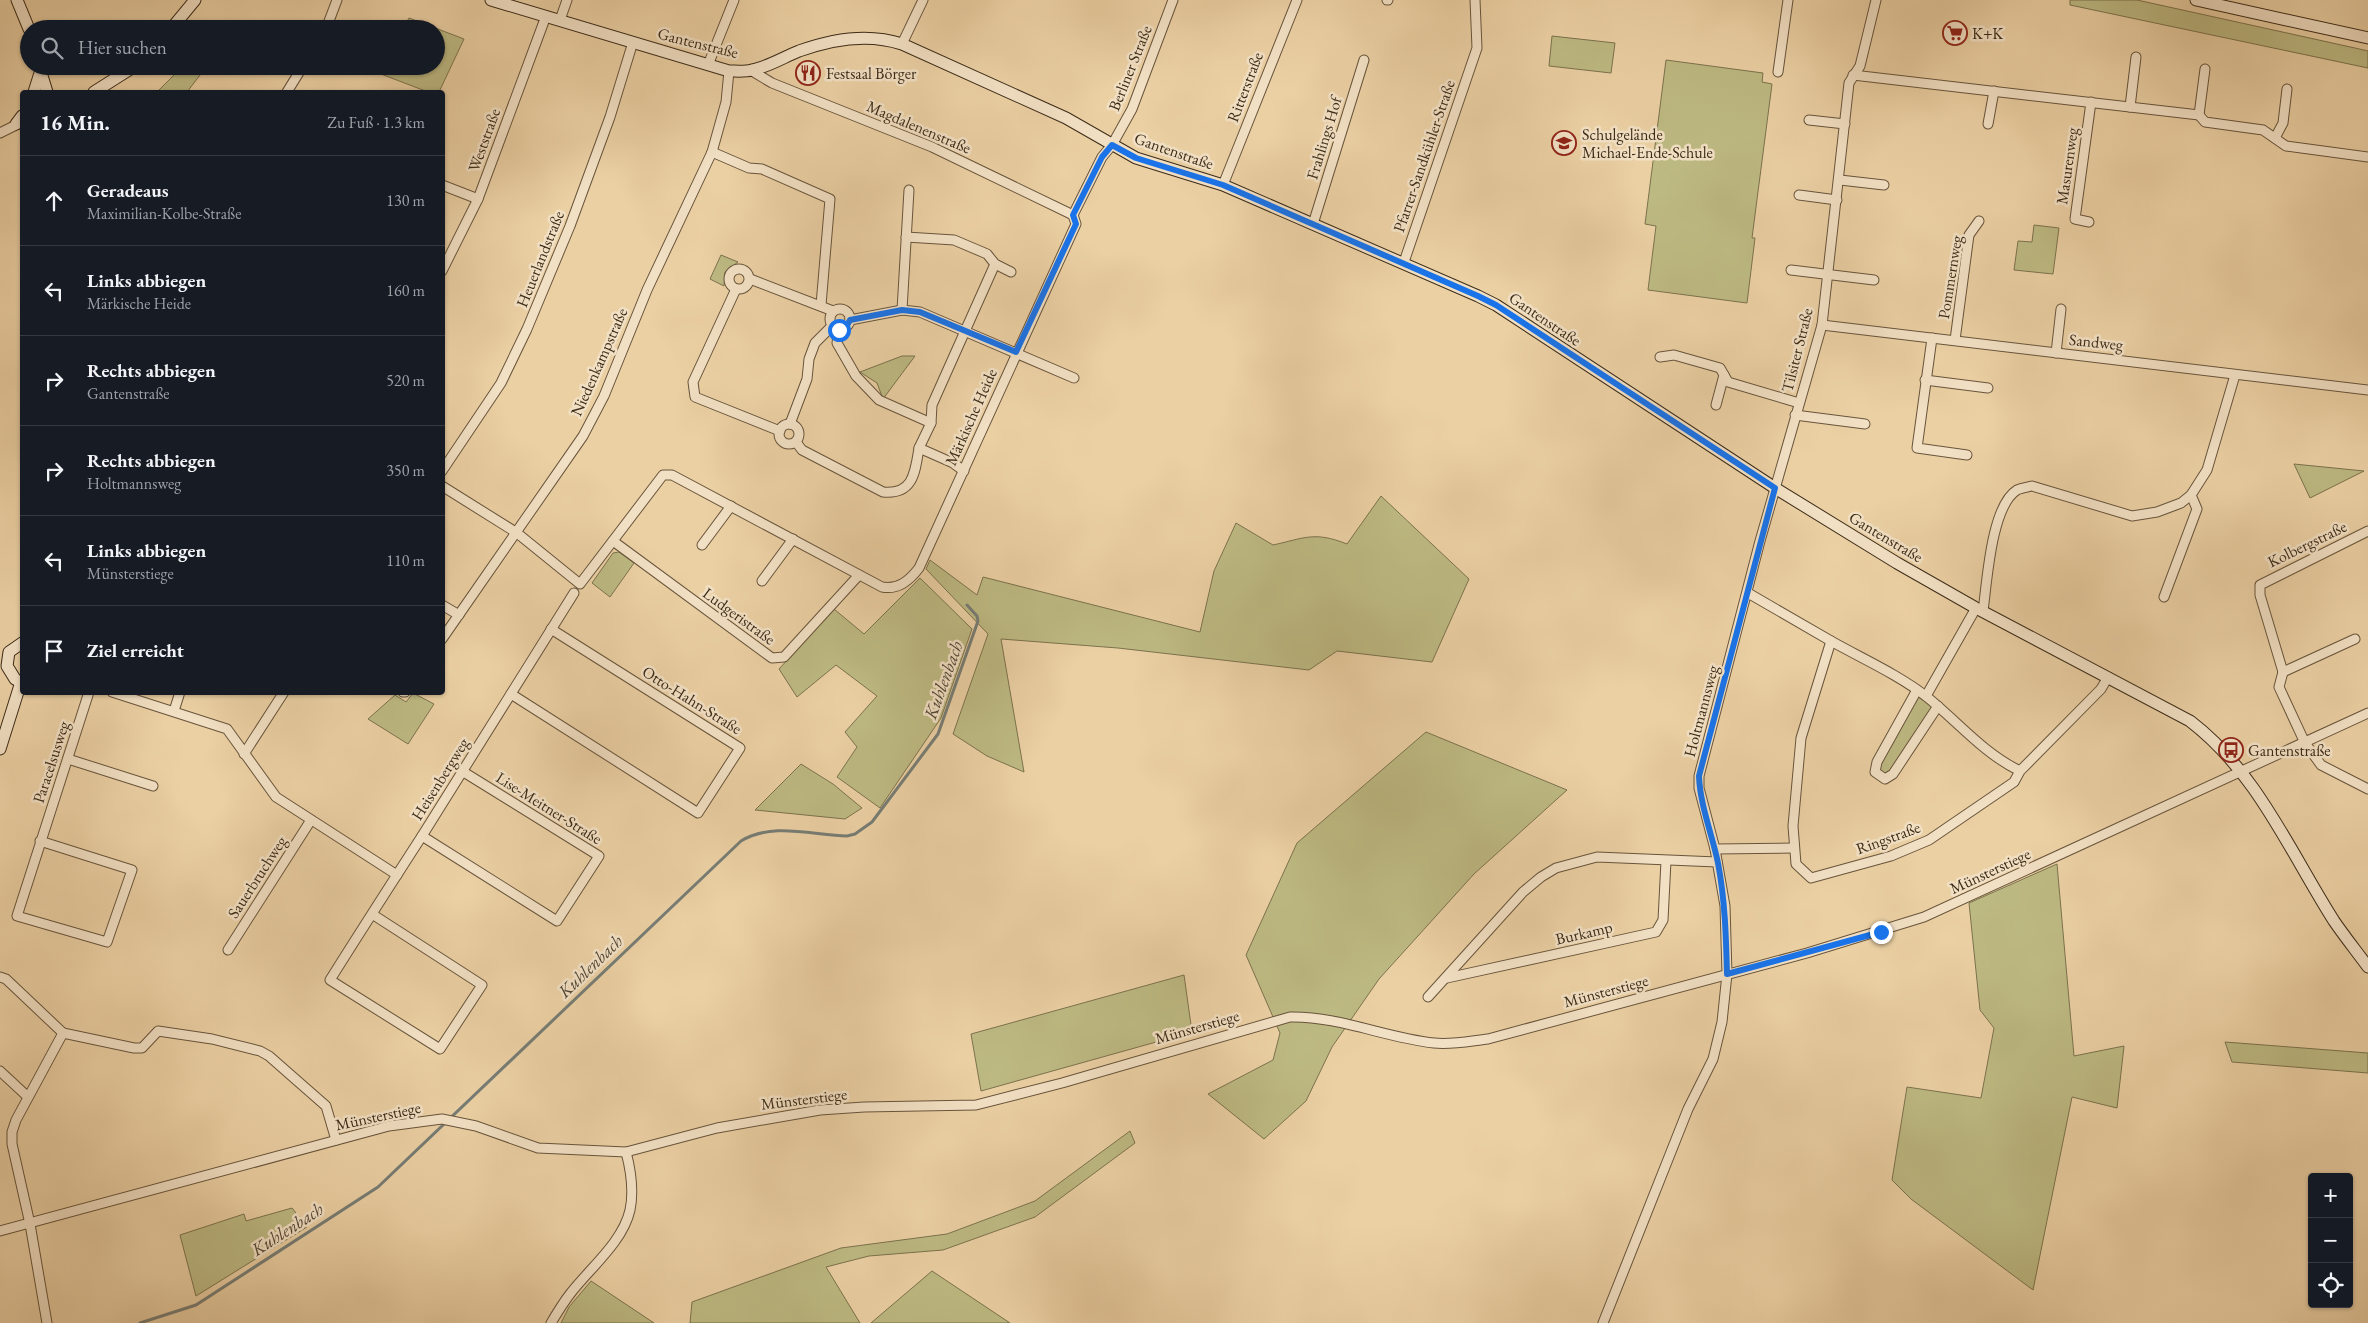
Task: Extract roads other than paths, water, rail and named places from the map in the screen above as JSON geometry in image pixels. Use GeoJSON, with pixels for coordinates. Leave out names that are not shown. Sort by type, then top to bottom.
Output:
{"type":"FeatureCollection","features":[{"type":"Feature","properties":{"kind":"street"},"geometry":{"type":"LineString","coordinates":[[18,0],[26,20]]}},
{"type":"Feature","properties":{"kind":"street"},"geometry":{"type":"LineString","coordinates":[[178,20],[195,0]]}},
{"type":"Feature","properties":{"kind":"street"},"geometry":{"type":"LineString","coordinates":[[329,20],[337,0]]}},
{"type":"Feature","properties":{"kind":"street","name":"Gantenstraße"},"geometry":{"type":"LineString","coordinates":[[491,0],[729,71],[752,70],[801,51],[835,42],[869,37],[886,39],[902,44],[1066,118],[1136,158],[1223,185],[1404,262],[1496,305],[1775,488],[1897,563],[1980,610],[2190,721],[2217,743],[2240,772],[2287,838],[2334,921],[2368,967]]}},
{"type":"Feature","properties":{"kind":"street"},"geometry":{"type":"LineString","coordinates":[[560,20],[567,0]]}},
{"type":"Feature","properties":{"kind":"street"},"geometry":{"type":"LineString","coordinates":[[708,64],[734,0]]}},
{"type":"Feature","properties":{"kind":"street"},"geometry":{"type":"LineString","coordinates":[[902,44],[923,0]]}},
{"type":"Feature","properties":{"kind":"street","name":"Berliner Straße"},"geometry":{"type":"LineString","coordinates":[[1112,145],[1132,109],[1173,0]]}},
{"type":"Feature","properties":{"kind":"street","name":"Ritterstraße"},"geometry":{"type":"LineString","coordinates":[[1223,185],[1297,0]]}},
{"type":"Feature","properties":{"kind":"street","name":"Pfarrer-Sandkühler-Straße"},"geometry":{"type":"LineString","coordinates":[[1404,262],[1473,60],[1478,38],[1474,0]]}},
{"type":"Feature","properties":{"kind":"street"},"geometry":{"type":"LineString","coordinates":[[1778,72],[1788,0]]}},
{"type":"Feature","properties":{"kind":"street","name":"Tilsiter Straße"},"geometry":{"type":"LineString","coordinates":[[1775,488],[1822,325],[1840,180],[1849,83],[1860,66],[1876,0]]}},
{"type":"Feature","properties":{"kind":"street"},"geometry":{"type":"LineString","coordinates":[[2196,0],[2368,38]]}},
{"type":"Feature","properties":{"kind":"street","name":"Weststraße"},"geometry":{"type":"LineString","coordinates":[[445,265],[478,198],[546,16]]}},
{"type":"Feature","properties":{"kind":"street","name":"Heuerlandstraße"},"geometry":{"type":"LineString","coordinates":[[445,467],[501,384],[528,329],[577,208],[610,116],[633,42]]}},
{"type":"Feature","properties":{"kind":"street"},"geometry":{"type":"LineString","coordinates":[[2130,107],[2136,57]]}},
{"type":"Feature","properties":{"kind":"street","name":"Frahlings Hof"},"geometry":{"type":"LineString","coordinates":[[1313,224],[1364,60]]}},
{"type":"Feature","properties":{"kind":"street"},"geometry":{"type":"LineString","coordinates":[[2199,115],[2205,69]]}},
{"type":"Feature","properties":{"kind":"street","name":"Magdalenenstraße"},"geometry":{"type":"LineString","coordinates":[[752,70],[772,83],[932,147],[1073,215]]}},
{"type":"Feature","properties":{"kind":"street","name":"Niedenkampstraße"},"geometry":{"type":"LineString","coordinates":[[445,634],[583,436],[600,404],[614,374],[647,290],[712,152],[726,102],[729,71]]}},
{"type":"Feature","properties":{"kind":"street"},"geometry":{"type":"LineString","coordinates":[[34,90],[38,75]]}},
{"type":"Feature","properties":{"kind":"street"},"geometry":{"type":"LineString","coordinates":[[42,75],[46,90]]}},
{"type":"Feature","properties":{"kind":"street"},"geometry":{"type":"LineString","coordinates":[[97,90],[121,75]]}},
{"type":"Feature","properties":{"kind":"street"},"geometry":{"type":"LineString","coordinates":[[288,90],[297,75]]}},
{"type":"Feature","properties":{"kind":"street"},"geometry":{"type":"LineString","coordinates":[[1854,75],[2199,115],[2205,122],[2263,130],[2286,146],[2368,157]]}},
{"type":"Feature","properties":{"kind":"street"},"geometry":{"type":"LineString","coordinates":[[2275,138],[2283,123],[2287,89]]}},
{"type":"Feature","properties":{"kind":"street"},"geometry":{"type":"LineString","coordinates":[[1988,124],[1994,91]]}},
{"type":"Feature","properties":{"kind":"street","name":"Masurenweg"},"geometry":{"type":"LineString","coordinates":[[2089,222],[2075,219],[2091,102]]}},
{"type":"Feature","properties":{"kind":"street"},"geometry":{"type":"LineString","coordinates":[[1809,120],[1845,124]]}},
{"type":"Feature","properties":{"kind":"street"},"geometry":{"type":"LineString","coordinates":[[0,133],[20,121]]}},
{"type":"Feature","properties":{"kind":"street","name":"Märkische Heide"},"geometry":{"type":"LineString","coordinates":[[859,575],[890,588],[911,578],[919,568],[1076,224],[1073,215],[1102,157],[1112,145]]}},
{"type":"Feature","properties":{"kind":"street"},"geometry":{"type":"LineString","coordinates":[[712,152],[749,168],[762,169],[830,199],[821,305]]}},
{"type":"Feature","properties":{"kind":"street"},"geometry":{"type":"LineString","coordinates":[[1840,180],[1884,185]]}},
{"type":"Feature","properties":{"kind":"street"},"geometry":{"type":"LineString","coordinates":[[445,186],[478,198]]}},
{"type":"Feature","properties":{"kind":"street"},"geometry":{"type":"LineString","coordinates":[[902,310],[909,190]]}},
{"type":"Feature","properties":{"kind":"street"},"geometry":{"type":"LineString","coordinates":[[1799,195],[1837,200]]}},
{"type":"Feature","properties":{"kind":"street","name":"Pommernweg"},"geometry":{"type":"LineString","coordinates":[[1955,340],[1970,235],[1979,221]]}},
{"type":"Feature","properties":{"kind":"street"},"geometry":{"type":"LineString","coordinates":[[906,237],[954,240],[987,254],[995,264],[1011,272]]}},
{"type":"Feature","properties":{"kind":"street"},"geometry":{"type":"LineString","coordinates":[[796,442],[802,450],[883,492],[897,493],[908,486],[917,468],[920,448],[931,423],[932,404],[995,264]]}},
{"type":"Feature","properties":{"kind":"street"},"geometry":{"type":"LineString","coordinates":[[736,289],[732,286],[729,279],[732,272],[739,268],[747,272],[750,279],[747,286],[736,289],[693,382],[695,397],[780,431]]}},
{"type":"Feature","properties":{"kind":"street"},"geometry":{"type":"LineString","coordinates":[[1791,270],[1874,280]]}},
{"type":"Feature","properties":{"kind":"street"},"geometry":{"type":"LineString","coordinates":[[750,279],[833,311],[841,309],[848,312],[850,320],[846,327],[835,328],[815,344],[809,359],[807,379],[790,424]]}},
{"type":"Feature","properties":{"kind":"street"},"geometry":{"type":"LineString","coordinates":[[2056,353],[2061,309]]}},
{"type":"Feature","properties":{"kind":"street"},"geometry":{"type":"LineString","coordinates":[[850,320],[902,310],[920,312],[1074,378]]}},
{"type":"Feature","properties":{"kind":"street"},"geometry":{"type":"LineString","coordinates":[[833,311],[829,318],[835,328],[837,343],[856,376],[879,400],[931,423]]}},
{"type":"Feature","properties":{"kind":"street","name":"Sandweg"},"geometry":{"type":"LineString","coordinates":[[1822,325],[2368,390]]}},
{"type":"Feature","properties":{"kind":"street"},"geometry":{"type":"LineString","coordinates":[[1932,338],[1917,448],[1967,455]]}},
{"type":"Feature","properties":{"kind":"street","name":"Tilsiter Straße"},"geometry":{"type":"LineString","coordinates":[[1660,357],[1674,355],[1720,368],[1728,382],[1799,404]]}},
{"type":"Feature","properties":{"kind":"street"},"geometry":{"type":"LineString","coordinates":[[1716,405],[1724,375]]}},
{"type":"Feature","properties":{"kind":"street"},"geometry":{"type":"LineString","coordinates":[[1926,696],[1980,610],[1993,539],[2003,509],[2016,491],[2032,486],[2132,516],[2157,512],[2181,503],[2191,495],[2207,470],[2235,375]]}},
{"type":"Feature","properties":{"kind":"street"},"geometry":{"type":"LineString","coordinates":[[1925,380],[1988,388]]}},
{"type":"Feature","properties":{"kind":"street","name":"Tilsiter Straße"},"geometry":{"type":"LineString","coordinates":[[1795,415],[1865,424]]}},
{"type":"Feature","properties":{"kind":"street"},"geometry":{"type":"LineString","coordinates":[[790,424],[797,427],[800,434],[796,442],[789,444],[782,441],[780,431],[782,426],[790,424]]}},
{"type":"Feature","properties":{"kind":"street"},"geometry":{"type":"LineString","coordinates":[[920,448],[953,463],[964,471]]}},
{"type":"Feature","properties":{"kind":"street"},"geometry":{"type":"LineString","coordinates":[[445,488],[517,533],[580,584],[663,476],[672,476],[859,575]]}},
{"type":"Feature","properties":{"kind":"street","name":"Holtmannsweg"},"geometry":{"type":"LineString","coordinates":[[1603,1323],[1688,1109],[1713,1059],[1722,1022],[1727,974],[1725,906],[1718,862],[1700,788],[1699,776],[1775,488]]}},
{"type":"Feature","properties":{"kind":"street"},"geometry":{"type":"LineString","coordinates":[[2164,597],[2197,510],[2191,495]]}},
{"type":"Feature","properties":{"kind":"street"},"geometry":{"type":"LineString","coordinates":[[702,545],[731,506]]}},
{"type":"Feature","properties":{"kind":"street","name":"Kolbergstraße"},"geometry":{"type":"LineString","coordinates":[[2282,672],[2260,595],[2260,585],[2368,531]]}},
{"type":"Feature","properties":{"kind":"street"},"geometry":{"type":"LineString","coordinates":[[762,581],[793,539]]}},
{"type":"Feature","properties":{"kind":"street","name":"Ludgeristraße"},"geometry":{"type":"LineString","coordinates":[[613,541],[772,658],[784,657],[859,575]]}},
{"type":"Feature","properties":{"kind":"street","name":"Heisenbergweg"},"geometry":{"type":"LineString","coordinates":[[372,914],[482,985],[440,1049],[330,980],[574,593]]}},
{"type":"Feature","properties":{"kind":"street"},"geometry":{"type":"LineString","coordinates":[[1748,593],[1917,690],[2004,764],[2020,771]]}},
{"type":"Feature","properties":{"kind":"street"},"geometry":{"type":"LineString","coordinates":[[445,606],[458,615]]}},
{"type":"Feature","properties":{"kind":"street","name":"Otto-Hahn-Straße"},"geometry":{"type":"LineString","coordinates":[[511,694],[698,814],[740,748],[551,629]]}},
{"type":"Feature","properties":{"kind":"street"},"geometry":{"type":"LineString","coordinates":[[2355,638],[2282,672],[2279,687],[2305,743],[2321,765],[2368,789]]}},
{"type":"Feature","properties":{"kind":"street","name":"Ringstraße"},"geometry":{"type":"LineString","coordinates":[[1831,641],[1801,738],[1792,826],[1796,864],[1811,878],[1891,856],[1929,840],[2014,782],[2020,771],[2101,689],[2108,677]]}},
{"type":"Feature","properties":{"kind":"street"},"geometry":{"type":"LineString","coordinates":[[20,644],[14,647],[7,659],[10,673],[20,681]]}},
{"type":"Feature","properties":{"kind":"street"},"geometry":{"type":"LineString","coordinates":[[0,749],[20,689]]}},
{"type":"Feature","properties":{"kind":"street"},"geometry":{"type":"LineString","coordinates":[[1917,690],[1877,762],[1875,772],[1885,779],[1893,774],[1938,706]]}},
{"type":"Feature","properties":{"kind":"street","name":"Paracelsusweg"},"geometry":{"type":"LineString","coordinates":[[40,841],[132,870],[107,942],[17,916],[40,841],[88,695]]}},
{"type":"Feature","properties":{"kind":"street"},"geometry":{"type":"LineString","coordinates":[[122,695],[227,729],[276,797],[397,874]]}},
{"type":"Feature","properties":{"kind":"street"},"geometry":{"type":"LineString","coordinates":[[174,711],[179,695]]}},
{"type":"Feature","properties":{"kind":"street"},"geometry":{"type":"LineString","coordinates":[[244,754],[282,695]]}},
{"type":"Feature","properties":{"kind":"street","name":"Münsterstiege"},"geometry":{"type":"LineString","coordinates":[[0,1231],[405,1122],[442,1119],[457,1121],[538,1148],[626,1152],[717,1128],[820,1110],[864,1107],[976,1105],[1062,1083],[1290,1017],[1320,1018],[1414,1040],[1456,1043],[1488,1039],[1881,932],[1924,917],[2368,713]]}},
{"type":"Feature","properties":{"kind":"street"},"geometry":{"type":"LineString","coordinates":[[68,759],[153,786]]}},
{"type":"Feature","properties":{"kind":"street","name":"Lise-Meitner-Straße"},"geometry":{"type":"LineString","coordinates":[[422,836],[557,921],[599,856],[462,771]]}},
{"type":"Feature","properties":{"kind":"street","name":"Sauerbruchweg"},"geometry":{"type":"LineString","coordinates":[[228,950],[311,820]]}},
{"type":"Feature","properties":{"kind":"street"},"geometry":{"type":"LineString","coordinates":[[1715,849],[1794,848]]}},
{"type":"Feature","properties":{"kind":"street"},"geometry":{"type":"LineString","coordinates":[[1428,997],[1522,892],[1556,868],[1597,857],[1718,862]]}},
{"type":"Feature","properties":{"kind":"street","name":"Burkamp"},"geometry":{"type":"LineString","coordinates":[[1446,978],[1656,932],[1663,920],[1666,861]]}},
{"type":"Feature","properties":{"kind":"street"},"geometry":{"type":"LineString","coordinates":[[0,976],[6,979],[64,1033],[134,1048],[142,1048],[158,1031],[212,1039],[260,1051],[326,1106],[336,1140]]}},
{"type":"Feature","properties":{"kind":"street"},"geometry":{"type":"LineString","coordinates":[[47,1323],[30,1224],[12,1144],[12,1132],[28,1097],[64,1033]]}},
{"type":"Feature","properties":{"kind":"street"},"geometry":{"type":"LineString","coordinates":[[0,1071],[28,1097]]}},
{"type":"Feature","properties":{"kind":"street"},"geometry":{"type":"LineString","coordinates":[[551,1323],[569,1295],[612,1243],[625,1224],[630,1210],[632,1188],[631,1171],[626,1152]]}},
{"type":"Feature","properties":{"kind":"waterway","name":"Kuhlenbach"},"geometry":{"type":"LineString","coordinates":[[140,1323],[196,1305],[378,1187],[741,841],[753,835],[779,831],[847,836],[855,834],[872,822],[938,734],[978,621],[977,616],[967,605]]}},
{"type":"Feature","properties":{"kind":"place","name":"K+K"},"geometry":{"type":"Point","coordinates":[1955,33]}},
{"type":"Feature","properties":{"kind":"place","name":"Festsaal Börger"},"geometry":{"type":"Point","coordinates":[808,73]}},
{"type":"Feature","properties":{"kind":"place","name":"Schulgelände Michael-Ende-Schule"},"geometry":{"type":"Point","coordinates":[1564,143]}},
{"type":"Feature","properties":{"kind":"place","name":"Gantenstraße"},"geometry":{"type":"Point","coordinates":[2231,750]}}]}
